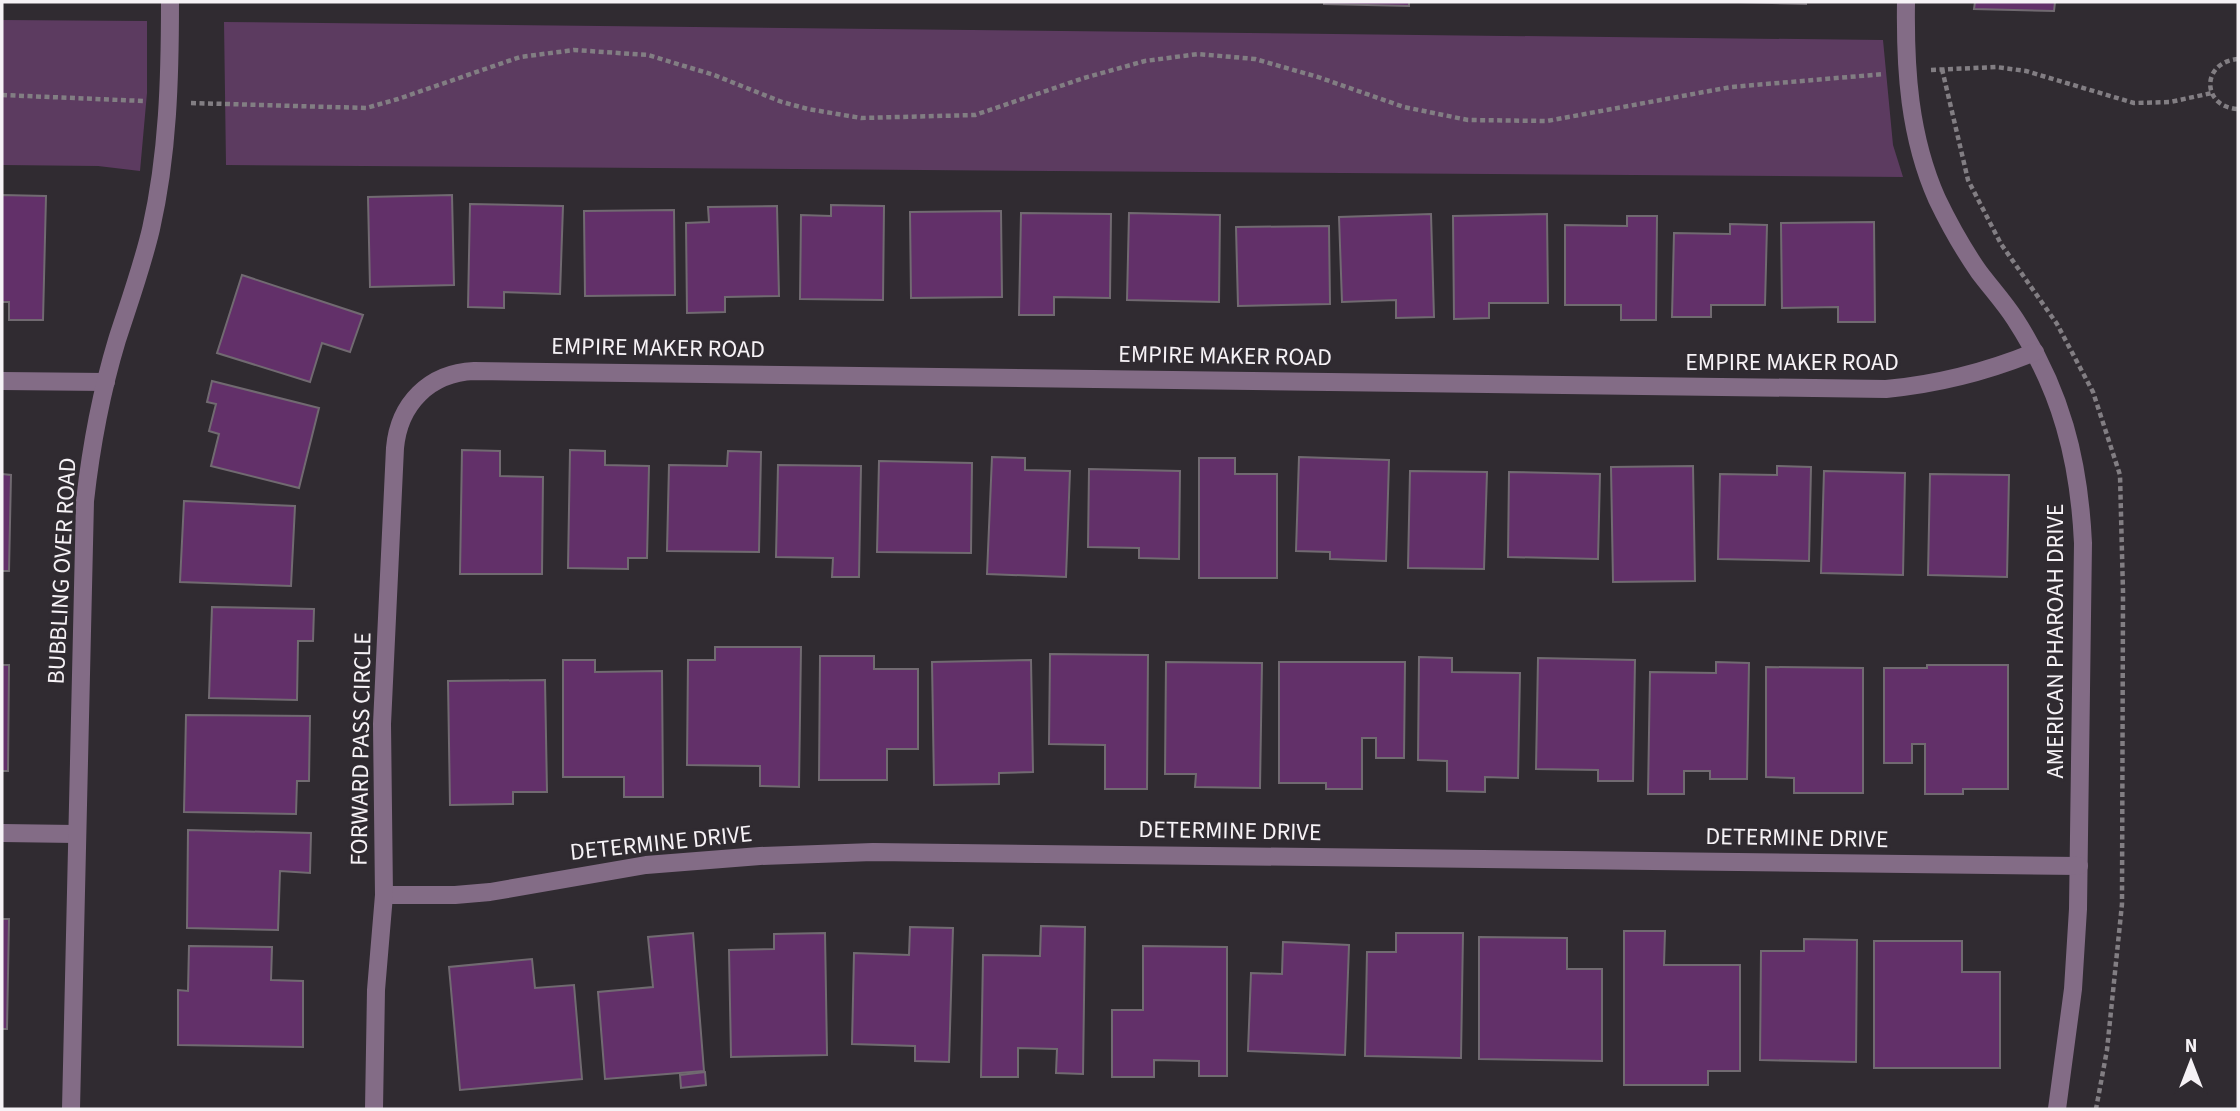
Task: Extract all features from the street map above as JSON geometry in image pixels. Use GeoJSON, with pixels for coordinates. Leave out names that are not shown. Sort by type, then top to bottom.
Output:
{"type":"FeatureCollection","features":[{"type":"Feature","properties":{"kind":"street","name":"BUBBLING OVER ROAD"},"geometry":{"type":"LineString","coordinates":[[71,1109],[85,501],[106,382],[151,227],[160,183],[169,102],[170,2]]}},
{"type":"Feature","properties":{"kind":"street","name":"AMERICAN PHAROAH DRIVE"},"geometry":{"type":"LineString","coordinates":[[1906,2],[1906,72],[1919,147],[1937,198],[1968,256],[2013,316],[2050,381],[2074,456],[2082,510],[2079,866],[2074,989],[2057,1109]]}},
{"type":"Feature","properties":{"kind":"street","name":"EMPIRE MAKER ROAD"},"geometry":{"type":"LineString","coordinates":[[416,395],[444,376],[474,371],[1886,389],[1952,380],[2035,352]]}},
{"type":"Feature","properties":{"kind":"street"},"geometry":{"type":"LineString","coordinates":[[2,381],[106,382]]}},
{"type":"Feature","properties":{"kind":"street","name":"FORWARD PASS CIRCLE"},"geometry":{"type":"LineString","coordinates":[[374,1109],[376,990],[384,895],[382,724],[395,447],[397,428],[416,395]]}},
{"type":"Feature","properties":{"kind":"street"},"geometry":{"type":"LineString","coordinates":[[2,833],[76,834]]}},
{"type":"Feature","properties":{"kind":"street","name":"DETERMINE DRIVE"},"geometry":{"type":"LineString","coordinates":[[384,895],[490,892],[646,865],[760,856],[873,852],[2079,866]]}},
{"type":"Feature","properties":{"kind":"path"},"geometry":{"type":"LineString","coordinates":[[2,95],[366,108],[398,100],[456,77],[520,57],[574,50],[648,55],[714,75],[782,102],[861,118],[975,115],[1145,61],[1198,54],[1255,59],[1318,77],[1404,107],[1468,120],[1547,121],[1731,87],[1962,67],[2016,70],[2134,103],[2170,102],[2211,93]]}},
{"type":"Feature","properties":{"kind":"path"},"geometry":{"type":"LineString","coordinates":[[2238,59],[2224,61],[2214,69],[2210,81],[2211,93],[2219,103],[2238,109]]}},
{"type":"Feature","properties":{"kind":"shaded area"},"geometry":{"type":"Polygon","coordinates":[[[2,20],[147,21],[147,93],[140,171],[98,166],[2,165],[2,20]]]}},
{"type":"Feature","properties":{"kind":"shaded area"},"geometry":{"type":"Polygon","coordinates":[[[224,22],[1883,40],[1893,145],[1903,177],[226,165],[224,22]]]}},
{"type":"Feature","properties":{"kind":"building"},"geometry":{"type":"Polygon","coordinates":[[[1409,2],[1409,6],[1324,4],[1409,2]]]}},
{"type":"Feature","properties":{"kind":"building"},"geometry":{"type":"Polygon","coordinates":[[[1739,2],[1806,2],[1806,4],[1739,2]]]}},
{"type":"Feature","properties":{"kind":"building"},"geometry":{"type":"Polygon","coordinates":[[[1975,2],[2055,2],[2054,11],[1974,9],[1975,2]]]}},
{"type":"Feature","properties":{"kind":"building"},"geometry":{"type":"Polygon","coordinates":[[[2,195],[46,196],[43,320],[9,320],[9,302],[2,302],[2,195]]]}},
{"type":"Feature","properties":{"kind":"building"},"geometry":{"type":"Polygon","coordinates":[[[452,195],[454,285],[370,287],[368,197],[452,195]]]}},
{"type":"Feature","properties":{"kind":"building"},"geometry":{"type":"Polygon","coordinates":[[[470,204],[563,206],[560,294],[504,292],[504,308],[468,307],[470,204]]]}},
{"type":"Feature","properties":{"kind":"building"},"geometry":{"type":"Polygon","coordinates":[[[831,205],[884,206],[883,300],[800,299],[801,215],[831,216],[831,205]]]}},
{"type":"Feature","properties":{"kind":"building"},"geometry":{"type":"Polygon","coordinates":[[[777,206],[779,296],[725,297],[725,312],[687,313],[686,223],[709,222],[708,207],[777,206]]]}},
{"type":"Feature","properties":{"kind":"building"},"geometry":{"type":"Polygon","coordinates":[[[674,210],[675,295],[585,296],[584,211],[674,210]]]}},
{"type":"Feature","properties":{"kind":"building"},"geometry":{"type":"Polygon","coordinates":[[[1001,211],[1002,297],[911,298],[910,212],[1001,211]]]}},
{"type":"Feature","properties":{"kind":"building"},"geometry":{"type":"Polygon","coordinates":[[[1021,213],[1111,214],[1110,298],[1054,297],[1054,315],[1019,315],[1021,213]]]}},
{"type":"Feature","properties":{"kind":"building"},"geometry":{"type":"Polygon","coordinates":[[[1129,213],[1220,215],[1219,302],[1127,300],[1129,213]]]}},
{"type":"Feature","properties":{"kind":"building"},"geometry":{"type":"Polygon","coordinates":[[[1431,214],[1434,317],[1396,318],[1396,300],[1342,302],[1339,217],[1431,214]]]}},
{"type":"Feature","properties":{"kind":"building"},"geometry":{"type":"Polygon","coordinates":[[[1547,214],[1548,303],[1489,303],[1489,318],[1454,319],[1453,216],[1547,214]]]}},
{"type":"Feature","properties":{"kind":"building"},"geometry":{"type":"Polygon","coordinates":[[[1627,216],[1657,216],[1656,320],[1621,320],[1621,305],[1565,305],[1565,225],[1627,226],[1627,216]]]}},
{"type":"Feature","properties":{"kind":"building"},"geometry":{"type":"Polygon","coordinates":[[[1874,222],[1875,322],[1838,322],[1838,307],[1782,308],[1781,223],[1874,222]]]}},
{"type":"Feature","properties":{"kind":"building"},"geometry":{"type":"Polygon","coordinates":[[[1730,224],[1767,225],[1765,305],[1711,305],[1711,317],[1672,317],[1674,233],[1730,234],[1730,224]]]}},
{"type":"Feature","properties":{"kind":"building"},"geometry":{"type":"Polygon","coordinates":[[[1329,226],[1330,304],[1238,306],[1236,227],[1329,226]]]}},
{"type":"Feature","properties":{"kind":"building"},"geometry":{"type":"Polygon","coordinates":[[[242,275],[363,315],[350,352],[322,343],[310,382],[217,353],[242,275]]]}},
{"type":"Feature","properties":{"kind":"building"},"geometry":{"type":"Polygon","coordinates":[[[212,381],[319,408],[299,488],[211,466],[219,434],[209,431],[216,404],[207,402],[212,381]]]}},
{"type":"Feature","properties":{"kind":"building"},"geometry":{"type":"Polygon","coordinates":[[[462,450],[500,451],[500,476],[543,477],[542,574],[460,574],[462,450]]]}},
{"type":"Feature","properties":{"kind":"building"},"geometry":{"type":"Polygon","coordinates":[[[570,450],[605,451],[605,465],[649,466],[647,558],[628,558],[628,569],[568,568],[570,450]]]}},
{"type":"Feature","properties":{"kind":"building"},"geometry":{"type":"Polygon","coordinates":[[[728,451],[761,452],[759,552],[667,551],[669,465],[727,466],[728,451]]]}},
{"type":"Feature","properties":{"kind":"building"},"geometry":{"type":"Polygon","coordinates":[[[992,457],[1025,458],[1025,470],[1070,471],[1066,577],[987,574],[992,457]]]}},
{"type":"Feature","properties":{"kind":"building"},"geometry":{"type":"Polygon","coordinates":[[[1299,457],[1389,460],[1386,561],[1330,559],[1330,552],[1296,551],[1299,457]]]}},
{"type":"Feature","properties":{"kind":"building"},"geometry":{"type":"Polygon","coordinates":[[[1199,458],[1235,458],[1235,474],[1277,474],[1277,578],[1199,578],[1199,458]]]}},
{"type":"Feature","properties":{"kind":"building"},"geometry":{"type":"Polygon","coordinates":[[[879,461],[972,463],[971,553],[877,552],[879,461]]]}},
{"type":"Feature","properties":{"kind":"building"},"geometry":{"type":"Polygon","coordinates":[[[778,465],[861,466],[859,577],[832,577],[833,558],[776,557],[778,465]]]}},
{"type":"Feature","properties":{"kind":"building"},"geometry":{"type":"Polygon","coordinates":[[[1693,466],[1695,581],[1613,582],[1611,467],[1693,466]]]}},
{"type":"Feature","properties":{"kind":"building"},"geometry":{"type":"Polygon","coordinates":[[[1777,466],[1811,467],[1809,561],[1718,559],[1720,474],[1777,475],[1777,466]]]}},
{"type":"Feature","properties":{"kind":"building"},"geometry":{"type":"Polygon","coordinates":[[[1089,469],[1180,471],[1179,559],[1139,558],[1139,548],[1088,547],[1089,469]]]}},
{"type":"Feature","properties":{"kind":"building"},"geometry":{"type":"Polygon","coordinates":[[[1410,471],[1487,472],[1484,569],[1408,568],[1410,471]]]}},
{"type":"Feature","properties":{"kind":"building"},"geometry":{"type":"Polygon","coordinates":[[[1824,471],[1905,473],[1903,575],[1821,573],[1824,471]]]}},
{"type":"Feature","properties":{"kind":"building"},"geometry":{"type":"Polygon","coordinates":[[[1509,472],[1600,474],[1598,559],[1508,557],[1509,472]]]}},
{"type":"Feature","properties":{"kind":"building"},"geometry":{"type":"Polygon","coordinates":[[[2,474],[11,475],[9,571],[2,571],[2,474]]]}},
{"type":"Feature","properties":{"kind":"building"},"geometry":{"type":"Polygon","coordinates":[[[1930,474],[2009,475],[2007,577],[1928,575],[1930,474]]]}},
{"type":"Feature","properties":{"kind":"building"},"geometry":{"type":"Polygon","coordinates":[[[184,501],[295,506],[291,586],[180,582],[184,501]]]}},
{"type":"Feature","properties":{"kind":"building"},"geometry":{"type":"Polygon","coordinates":[[[212,607],[314,609],[313,641],[298,641],[297,700],[209,698],[212,607]]]}},
{"type":"Feature","properties":{"kind":"building"},"geometry":{"type":"Polygon","coordinates":[[[715,647],[801,647],[799,787],[760,786],[760,766],[687,765],[688,660],[715,660],[715,647]]]}},
{"type":"Feature","properties":{"kind":"building"},"geometry":{"type":"Polygon","coordinates":[[[1050,654],[1148,655],[1147,789],[1105,789],[1105,745],[1049,744],[1050,654]]]}},
{"type":"Feature","properties":{"kind":"building"},"geometry":{"type":"Polygon","coordinates":[[[820,656],[874,656],[874,669],[918,669],[918,749],[887,749],[887,780],[819,780],[820,656]]]}},
{"type":"Feature","properties":{"kind":"building"},"geometry":{"type":"Polygon","coordinates":[[[1419,657],[1452,658],[1452,672],[1520,673],[1518,778],[1485,777],[1485,792],[1447,791],[1447,761],[1418,760],[1419,657]]]}},
{"type":"Feature","properties":{"kind":"building"},"geometry":{"type":"Polygon","coordinates":[[[1538,658],[1635,660],[1633,781],[1598,781],[1598,770],[1536,769],[1538,658]]]}},
{"type":"Feature","properties":{"kind":"building"},"geometry":{"type":"Polygon","coordinates":[[[563,660],[595,660],[595,672],[662,671],[663,797],[624,797],[624,777],[563,777],[563,660]]]}},
{"type":"Feature","properties":{"kind":"building"},"geometry":{"type":"Polygon","coordinates":[[[1031,660],[1033,772],[999,773],[999,784],[934,785],[932,662],[1031,660]]]}},
{"type":"Feature","properties":{"kind":"building"},"geometry":{"type":"Polygon","coordinates":[[[1166,662],[1262,663],[1260,788],[1195,787],[1196,774],[1165,774],[1166,662]]]}},
{"type":"Feature","properties":{"kind":"building"},"geometry":{"type":"Polygon","coordinates":[[[1279,662],[1405,662],[1404,758],[1376,758],[1376,738],[1362,738],[1362,789],[1326,789],[1326,783],[1279,783],[1279,662]]]}},
{"type":"Feature","properties":{"kind":"building"},"geometry":{"type":"Polygon","coordinates":[[[1716,662],[1749,663],[1747,779],[1710,779],[1710,771],[1684,771],[1684,794],[1648,794],[1650,672],[1716,673],[1716,662]]]}},
{"type":"Feature","properties":{"kind":"building"},"geometry":{"type":"Polygon","coordinates":[[[2,665],[9,665],[8,771],[2,771],[2,665]]]}},
{"type":"Feature","properties":{"kind":"building"},"geometry":{"type":"Polygon","coordinates":[[[1927,665],[2008,665],[2008,789],[1963,789],[1963,794],[1925,794],[1925,744],[1912,744],[1912,763],[1884,763],[1884,668],[1927,668],[1927,665]]]}},
{"type":"Feature","properties":{"kind":"building"},"geometry":{"type":"Polygon","coordinates":[[[1766,667],[1863,668],[1863,793],[1794,793],[1794,778],[1766,777],[1766,667]]]}},
{"type":"Feature","properties":{"kind":"building"},"geometry":{"type":"Polygon","coordinates":[[[545,680],[547,792],[513,792],[513,804],[450,805],[448,681],[545,680]]]}},
{"type":"Feature","properties":{"kind":"building"},"geometry":{"type":"Polygon","coordinates":[[[186,715],[310,716],[309,781],[297,781],[296,814],[184,812],[186,715]]]}},
{"type":"Feature","properties":{"kind":"building"},"geometry":{"type":"Polygon","coordinates":[[[188,830],[311,833],[310,873],[280,871],[278,930],[187,928],[188,830]]]}},
{"type":"Feature","properties":{"kind":"building"},"geometry":{"type":"Polygon","coordinates":[[[2,919],[9,919],[7,1029],[2,1029],[2,919]]]}},
{"type":"Feature","properties":{"kind":"building"},"geometry":{"type":"Polygon","coordinates":[[[1041,926],[1085,927],[1083,1074],[1056,1073],[1057,1049],[1018,1048],[1018,1077],[981,1077],[983,955],[1040,956],[1041,926]]]}},
{"type":"Feature","properties":{"kind":"building"},"geometry":{"type":"Polygon","coordinates":[[[910,927],[953,928],[949,1062],[915,1061],[915,1046],[852,1044],[854,953],[909,955],[910,927]]]}},
{"type":"Feature","properties":{"kind":"building"},"geometry":{"type":"Polygon","coordinates":[[[1624,931],[1665,931],[1664,965],[1740,965],[1740,1071],[1708,1071],[1708,1085],[1624,1085],[1624,931]]]}},
{"type":"Feature","properties":{"kind":"building"},"geometry":{"type":"Polygon","coordinates":[[[693,933],[704,1071],[605,1079],[598,992],[653,987],[648,937],[693,933]]]}},
{"type":"Feature","properties":{"kind":"building"},"geometry":{"type":"Polygon","coordinates":[[[825,933],[827,1055],[731,1057],[729,950],[774,949],[774,934],[825,933]]]}},
{"type":"Feature","properties":{"kind":"building"},"geometry":{"type":"Polygon","coordinates":[[[1396,933],[1463,933],[1461,1058],[1365,1056],[1367,952],[1396,952],[1396,933]]]}},
{"type":"Feature","properties":{"kind":"building"},"geometry":{"type":"Polygon","coordinates":[[[1479,937],[1567,938],[1567,969],[1602,969],[1602,1061],[1479,1059],[1479,937]]]}},
{"type":"Feature","properties":{"kind":"building"},"geometry":{"type":"Polygon","coordinates":[[[1804,939],[1857,940],[1856,1062],[1760,1060],[1761,951],[1804,951],[1804,939]]]}},
{"type":"Feature","properties":{"kind":"building"},"geometry":{"type":"Polygon","coordinates":[[[1874,941],[1962,941],[1962,972],[2000,972],[2000,1068],[1874,1068],[1874,941]]]}},
{"type":"Feature","properties":{"kind":"building"},"geometry":{"type":"Polygon","coordinates":[[[1283,942],[1349,945],[1345,1055],[1248,1051],[1251,973],[1282,974],[1283,942]]]}},
{"type":"Feature","properties":{"kind":"building"},"geometry":{"type":"Polygon","coordinates":[[[189,946],[272,947],[271,980],[303,981],[303,1047],[178,1045],[178,990],[188,991],[189,946]]]}},
{"type":"Feature","properties":{"kind":"building"},"geometry":{"type":"Polygon","coordinates":[[[1143,946],[1227,947],[1227,1076],[1199,1076],[1199,1061],[1154,1060],[1154,1077],[1112,1077],[1112,1010],[1143,1010],[1143,946]]]}},
{"type":"Feature","properties":{"kind":"building"},"geometry":{"type":"Polygon","coordinates":[[[532,959],[535,988],[574,985],[582,1079],[460,1090],[449,967],[532,959]]]}},
{"type":"Feature","properties":{"kind":"building"},"geometry":{"type":"Polygon","coordinates":[[[705,1072],[706,1085],[681,1088],[680,1075],[705,1072]]]}}]}
